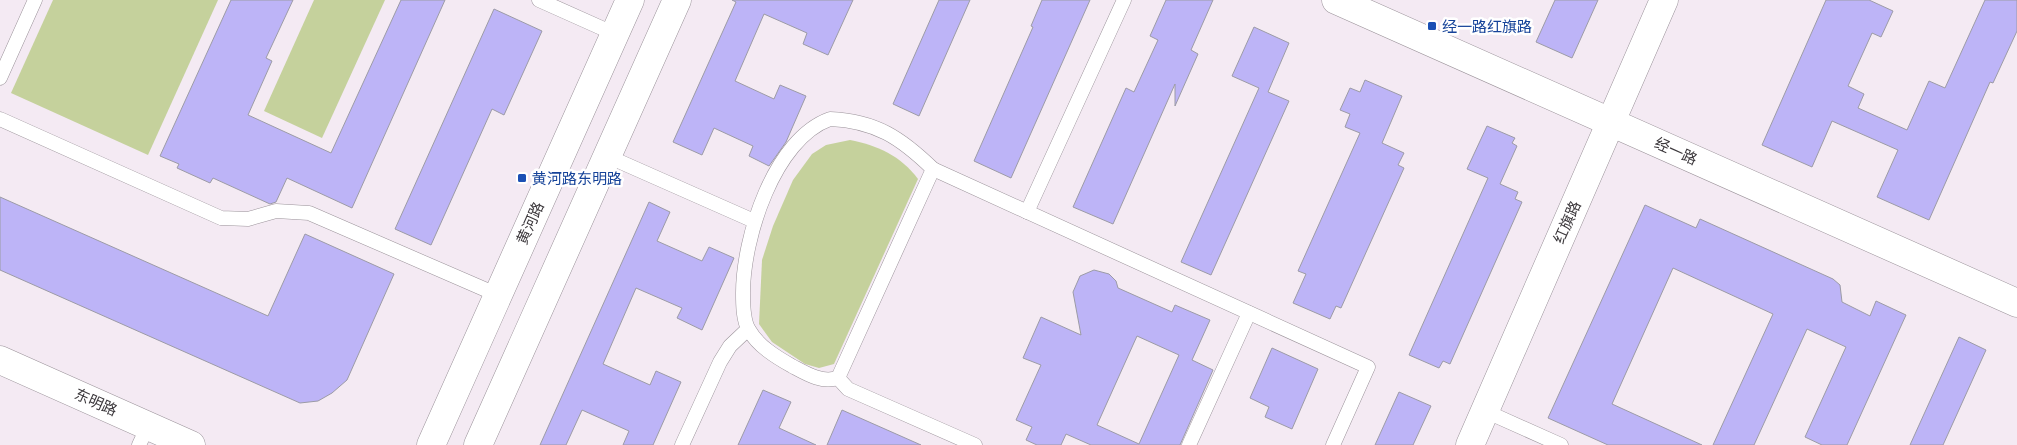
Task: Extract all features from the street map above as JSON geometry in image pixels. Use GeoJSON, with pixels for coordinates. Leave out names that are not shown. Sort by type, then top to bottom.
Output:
{"type":"FeatureCollection","features":[{"type":"Feature","properties":{"kind":"street","name":"黄河路"},"geometry":{"type":"LineString","coordinates":[[431,445],[630,0]]}},
{"type":"Feature","properties":{"kind":"street"},"geometry":{"type":"LineString","coordinates":[[478,445],[677,0]]}},
{"type":"Feature","properties":{"kind":"street","name":"经一路"},"geometry":{"type":"LineString","coordinates":[[1336,0],[2017,303]]}},
{"type":"Feature","properties":{"kind":"street","name":"红旗路"},"geometry":{"type":"LineString","coordinates":[[1470,445],[1664,0]]}},
{"type":"Feature","properties":{"kind":"street","name":"东明路"},"geometry":{"type":"LineString","coordinates":[[0,360],[143,435],[191,445]]}},
{"type":"Feature","properties":{"kind":"lane"},"geometry":{"type":"LineString","coordinates":[[0,78],[35,0]]}},
{"type":"Feature","properties":{"kind":"lane"},"geometry":{"type":"LineString","coordinates":[[540,0],[614,34]]}},
{"type":"Feature","properties":{"kind":"lane"},"geometry":{"type":"LineString","coordinates":[[1027,212],[1124,0]]}},
{"type":"Feature","properties":{"kind":"lane"},"geometry":{"type":"LineString","coordinates":[[933,169],[838,378],[831,380],[815,378],[769,352],[748,330],[743,305],[743,271],[754,221],[769,186],[793,146],[816,124],[830,119],[852,120],[882,130],[907,144],[933,169],[1368,367],[1333,445]]}},
{"type":"Feature","properties":{"kind":"lane"},"geometry":{"type":"LineString","coordinates":[[0,120],[221,218],[248,219],[276,211],[309,213],[498,295]]}},
{"type":"Feature","properties":{"kind":"lane"},"geometry":{"type":"LineString","coordinates":[[607,156],[754,221]]}},
{"type":"Feature","properties":{"kind":"lane"},"geometry":{"type":"LineString","coordinates":[[1189,445],[1249,313]]}},
{"type":"Feature","properties":{"kind":"lane"},"geometry":{"type":"LineString","coordinates":[[682,445],[720,362],[730,346],[748,330]]}},
{"type":"Feature","properties":{"kind":"lane"},"geometry":{"type":"LineString","coordinates":[[838,378],[848,389],[975,445]]}},
{"type":"Feature","properties":{"kind":"lane"},"geometry":{"type":"LineString","coordinates":[[1485,410],[1561,445]]}},
{"type":"Feature","properties":{"kind":"green space"},"geometry":{"type":"Polygon","coordinates":[[[53,0],[218,0],[148,155],[11,93],[53,0]]]}},
{"type":"Feature","properties":{"kind":"green space"},"geometry":{"type":"Polygon","coordinates":[[[314,0],[385,0],[322,138],[264,111],[314,0]]]}},
{"type":"Feature","properties":{"kind":"green space"},"geometry":{"type":"Polygon","coordinates":[[[850,140],[879,148],[888,153],[904,164],[918,179],[834,364],[819,368],[805,364],[772,342],[759,324],[762,260],[773,226],[793,180],[812,154],[826,145],[850,140]]]}},
{"type":"Feature","properties":{"kind":"building"},"geometry":{"type":"Polygon","coordinates":[[[231,0],[293,0],[266,58],[272,61],[248,115],[331,153],[401,0],[445,0],[352,208],[287,178],[276,202],[270,204],[213,178],[210,183],[177,168],[179,164],[160,156],[231,0]]]}},
{"type":"Feature","properties":{"kind":"building"},"geometry":{"type":"Polygon","coordinates":[[[732,0],[853,0],[828,55],[803,44],[807,33],[764,14],[735,81],[774,99],[780,85],[806,96],[786,142],[769,166],[749,156],[753,146],[714,128],[702,155],[673,142],[736,2],[732,0]]]}},
{"type":"Feature","properties":{"kind":"building"},"geometry":{"type":"Polygon","coordinates":[[[939,0],[970,0],[919,116],[893,104],[939,0]]]}},
{"type":"Feature","properties":{"kind":"building"},"geometry":{"type":"Polygon","coordinates":[[[1042,0],[1090,0],[1011,178],[974,161],[1033,27],[1031,26],[1042,0]]]}},
{"type":"Feature","properties":{"kind":"building"},"geometry":{"type":"Polygon","coordinates":[[[1166,0],[1213,0],[1191,50],[1198,54],[1175,106],[1175,84],[1113,224],[1073,207],[1126,88],[1134,92],[1158,40],[1150,36],[1166,0]]]}},
{"type":"Feature","properties":{"kind":"building"},"geometry":{"type":"Polygon","coordinates":[[[1555,0],[1598,0],[1572,58],[1536,42],[1555,0]]]}},
{"type":"Feature","properties":{"kind":"building"},"geometry":{"type":"Polygon","coordinates":[[[1826,0],[1869,0],[1893,11],[1881,37],[1872,33],[1848,86],[1864,94],[1858,108],[1907,130],[1929,81],[1945,88],[1985,0],[2017,0],[2017,31],[1993,83],[1990,82],[1929,220],[1877,197],[1898,150],[1832,121],[1812,167],[1762,145],[1826,0]]]}},
{"type":"Feature","properties":{"kind":"building"},"geometry":{"type":"Polygon","coordinates":[[[494,9],[542,31],[504,115],[492,109],[431,245],[395,229],[494,9]]]}},
{"type":"Feature","properties":{"kind":"building"},"geometry":{"type":"Polygon","coordinates":[[[1254,27],[1289,43],[1268,92],[1289,101],[1211,275],[1181,262],[1259,88],[1232,76],[1254,27]]]}},
{"type":"Feature","properties":{"kind":"building"},"geometry":{"type":"Polygon","coordinates":[[[1365,80],[1402,96],[1382,143],[1404,153],[1398,165],[1404,168],[1341,308],[1336,306],[1330,319],[1293,303],[1306,274],[1298,271],[1360,133],[1345,127],[1350,114],[1340,110],[1350,88],[1360,92],[1365,80]]]}},
{"type":"Feature","properties":{"kind":"building"},"geometry":{"type":"Polygon","coordinates":[[[1487,126],[1515,138],[1512,143],[1517,146],[1500,184],[1518,192],[1515,199],[1522,202],[1450,364],[1443,361],[1439,368],[1409,355],[1488,178],[1467,169],[1487,126]]]}},
{"type":"Feature","properties":{"kind":"building"},"geometry":{"type":"Polygon","coordinates":[[[0,197],[268,316],[305,234],[394,274],[347,380],[332,393],[318,401],[300,403],[0,270],[0,197]]]}},
{"type":"Feature","properties":{"kind":"building"},"geometry":{"type":"Polygon","coordinates":[[[649,202],[670,212],[657,241],[702,261],[709,247],[734,258],[702,330],[677,318],[682,308],[636,288],[603,364],[650,385],[656,371],[681,382],[653,445],[623,445],[629,431],[582,410],[566,445],[540,445],[649,202]]]}},
{"type":"Feature","properties":{"kind":"building"},"geometry":{"type":"Polygon","coordinates":[[[1645,205],[1696,228],[1700,219],[1833,279],[1840,285],[1842,302],[1870,316],[1876,301],[1906,315],[1847,445],[1822,445],[1805,437],[1846,347],[1807,329],[1754,445],[1713,445],[1773,314],[1673,268],[1612,404],[1702,445],[1608,445],[1548,418],[1645,205]]]}},
{"type":"Feature","properties":{"kind":"building"},"geometry":{"type":"Polygon","coordinates":[[[1094,270],[1109,274],[1116,281],[1118,288],[1172,312],[1175,305],[1210,320],[1192,360],[1213,370],[1180,445],[1091,445],[1066,434],[1061,445],[1037,445],[1026,440],[1032,427],[1016,420],[1041,365],[1023,358],[1041,317],[1081,335],[1073,292],[1080,276],[1094,270]],[[1137,336],[1097,425],[1139,444],[1179,355],[1137,336]]]}},
{"type":"Feature","properties":{"kind":"building"},"geometry":{"type":"Polygon","coordinates":[[[1959,337],[1986,350],[1943,445],[1910,445],[1959,337]]]}},
{"type":"Feature","properties":{"kind":"building"},"geometry":{"type":"Polygon","coordinates":[[[1272,348],[1318,369],[1292,429],[1265,417],[1269,407],[1250,398],[1272,348]]]}},
{"type":"Feature","properties":{"kind":"building"},"geometry":{"type":"Polygon","coordinates":[[[763,390],[791,402],[779,428],[816,445],[738,445],[763,390]]]}},
{"type":"Feature","properties":{"kind":"building"},"geometry":{"type":"Polygon","coordinates":[[[1399,392],[1431,406],[1413,445],[1375,445],[1399,392]]]}},
{"type":"Feature","properties":{"kind":"building"},"geometry":{"type":"Polygon","coordinates":[[[842,410],[921,445],[827,445],[842,410]]]}},
{"type":"Feature","properties":{"kind":"place","name":"经一路红旗路"},"geometry":{"type":"Point","coordinates":[1432,26]}},
{"type":"Feature","properties":{"kind":"place","name":"黄河路东明路"},"geometry":{"type":"Point","coordinates":[522,178]}}]}
